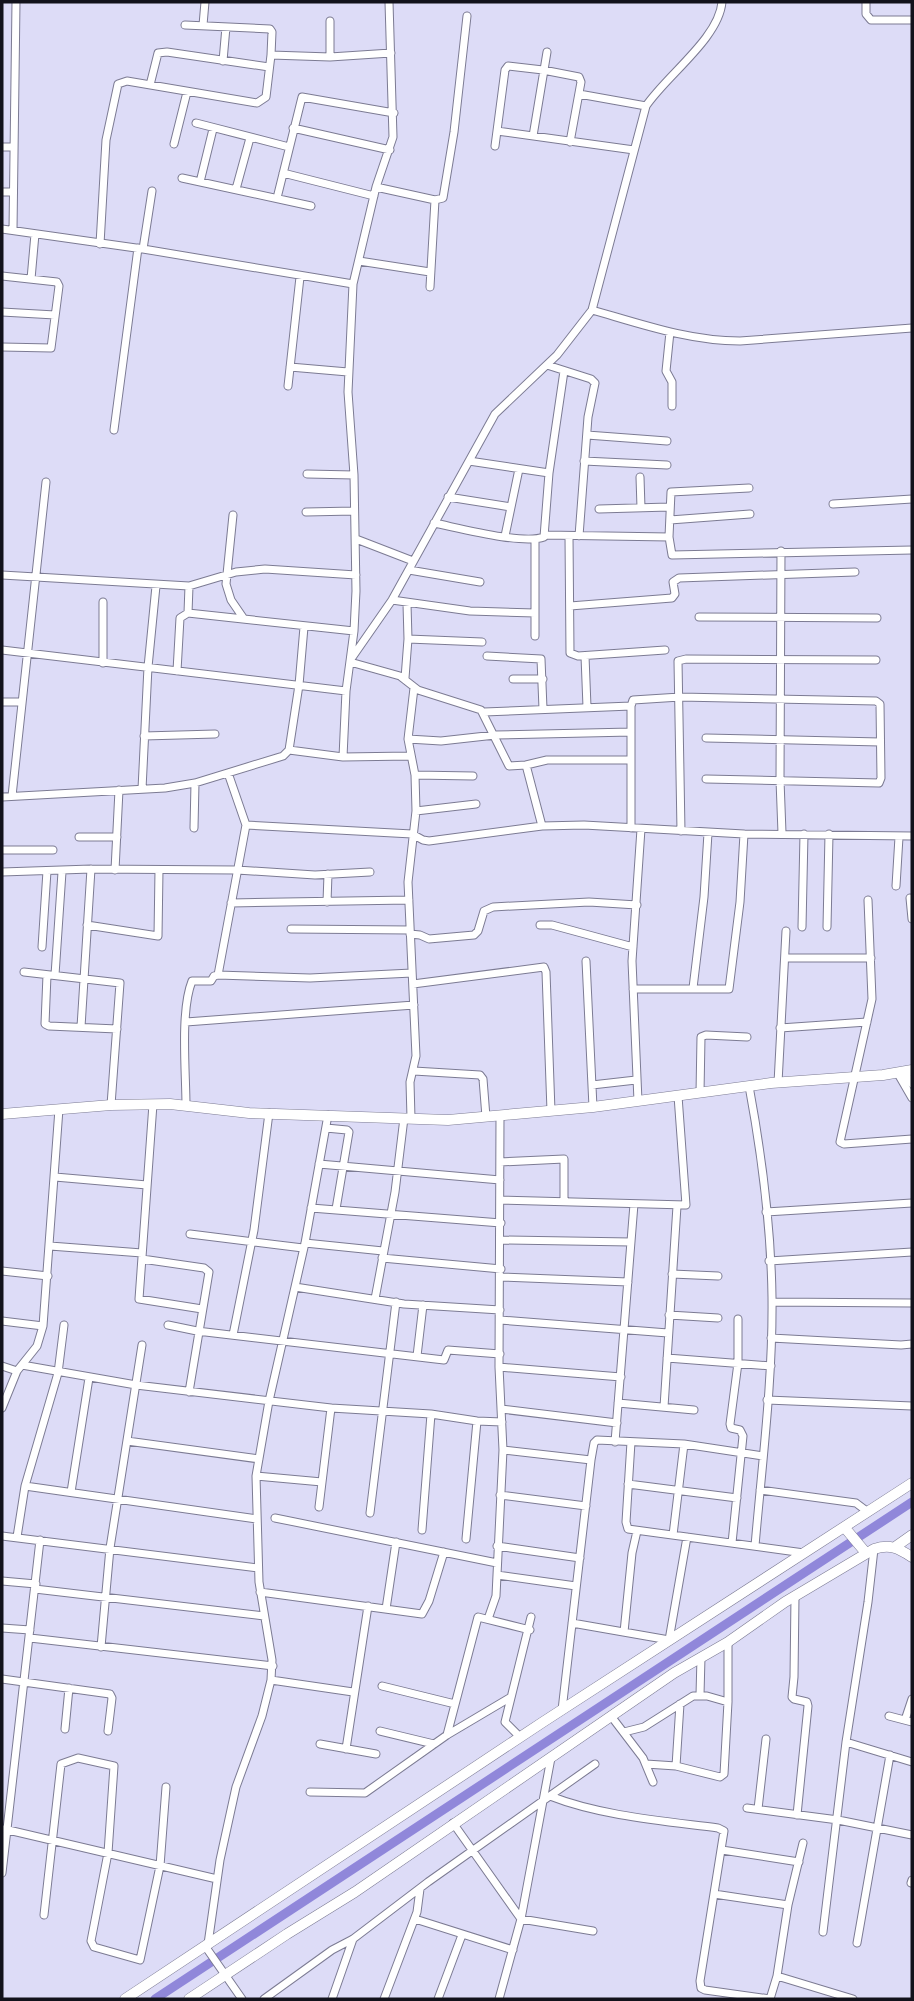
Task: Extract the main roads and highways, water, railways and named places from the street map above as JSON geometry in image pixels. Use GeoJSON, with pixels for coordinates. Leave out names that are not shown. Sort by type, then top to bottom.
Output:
{"type":"FeatureCollection","features":[{"type":"Feature","properties":{"kind":"waterway"},"geometry":{"type":"LineString","coordinates":[[155,1999],[912,1502]]}}]}
